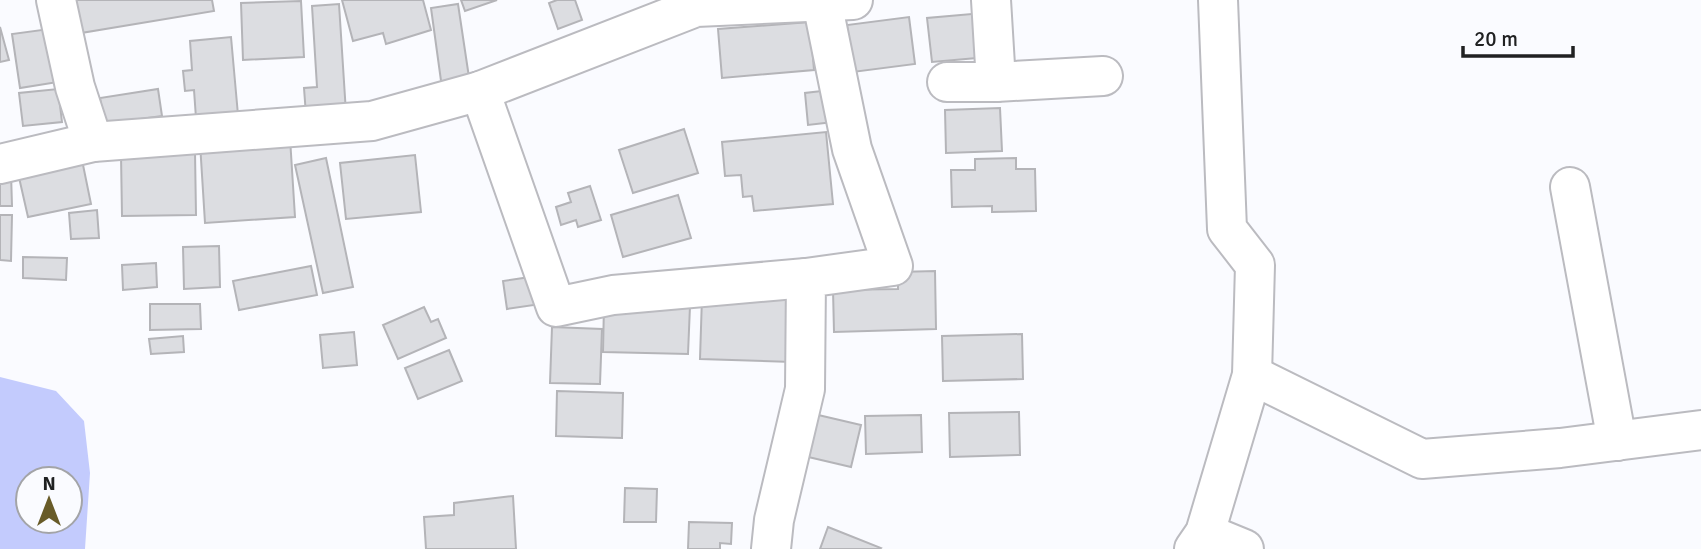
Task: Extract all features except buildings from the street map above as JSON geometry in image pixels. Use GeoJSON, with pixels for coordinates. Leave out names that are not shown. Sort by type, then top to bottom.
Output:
{"type":"FeatureCollection","features":[{"type":"Feature","properties":{"kind":"street"},"geometry":{"type":"LineString","coordinates":[[56,0],[75,87],[93,142]]}},
{"type":"Feature","properties":{"kind":"street"},"geometry":{"type":"LineString","coordinates":[[991,0],[996,82]]}},
{"type":"Feature","properties":{"kind":"street"},"geometry":{"type":"LineString","coordinates":[[1218,0],[1227,229],[1255,265],[1252,375],[1200,541],[1244,549]]}},
{"type":"Feature","properties":{"kind":"street"},"geometry":{"type":"LineString","coordinates":[[0,164],[93,142],[372,121],[480,92],[696,6],[837,1],[852,149],[893,266],[806,278],[613,295],[556,307],[480,92]]}},
{"type":"Feature","properties":{"kind":"street"},"geometry":{"type":"LineString","coordinates":[[947,82],[1104,76]]}},
{"type":"Feature","properties":{"kind":"street"},"geometry":{"type":"LineString","coordinates":[[1570,187],[1617,441]]}},
{"type":"Feature","properties":{"kind":"street"},"geometry":{"type":"LineString","coordinates":[[771,549],[804,389],[806,278]]}},
{"type":"Feature","properties":{"kind":"street"},"geometry":{"type":"LineString","coordinates":[[1252,375],[1422,459],[1617,441],[1701,430]]}},
{"type":"Feature","properties":{"kind":"shaded area"},"geometry":{"type":"Polygon","coordinates":[[[0,377],[56,391],[84,421],[90,473],[85,549],[0,549],[0,377]]]}}]}
